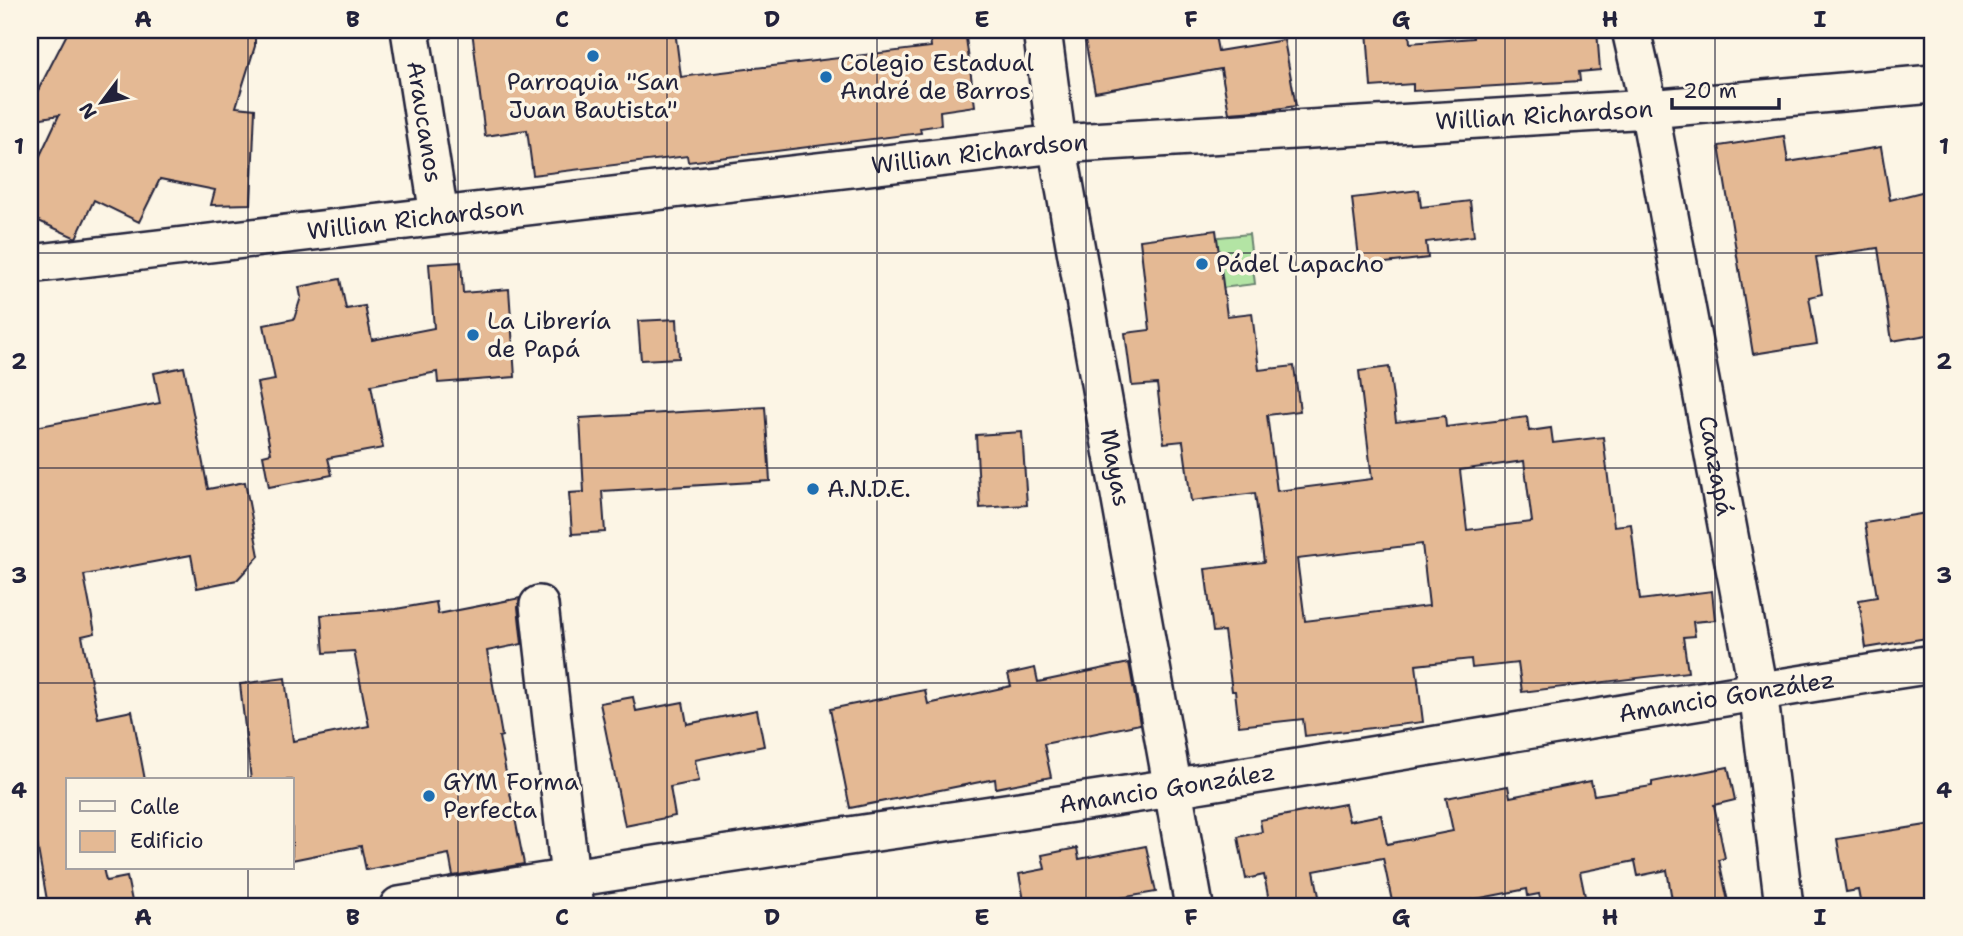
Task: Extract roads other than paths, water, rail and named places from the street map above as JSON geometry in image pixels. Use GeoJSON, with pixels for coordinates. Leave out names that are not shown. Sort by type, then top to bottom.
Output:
{"type":"FeatureCollection","features":[{"type":"Feature","properties":{"kind":"street","name":"Araucanos"},"geometry":{"type":"LineString","coordinates":[[410,30],[439,215]]}},
{"type":"Feature","properties":{"kind":"street","name":"Mayas"},"geometry":{"type":"LineString","coordinates":[[1042,30],[1057,144],[1194,906]]}},
{"type":"Feature","properties":{"kind":"street","name":"Caazapá"},"geometry":{"type":"LineString","coordinates":[[1631,30],[1649,108],[1758,690],[1784,906]]}},
{"type":"Feature","properties":{"kind":"street","name":"Willian Richardson"},"geometry":{"type":"LineString","coordinates":[[30,264],[1057,144],[1649,108],[1933,84]]}},
{"type":"Feature","properties":{"kind":"street"},"geometry":{"type":"LineString","coordinates":[[539,605],[573,892]]}},
{"type":"Feature","properties":{"kind":"street","name":"Amancio González"},"geometry":{"type":"LineString","coordinates":[[399,906],[573,892],[1172,788],[1758,690],[1933,664]]}},
{"type":"Feature","properties":{"kind":"place","name":"Parroquia \"San Juan Bautista\""},"geometry":{"type":"Point","coordinates":[593,56]}},
{"type":"Feature","properties":{"kind":"place","name":"Colegio Estadual André de Barros"},"geometry":{"type":"Point","coordinates":[826,77]}},
{"type":"Feature","properties":{"kind":"place","name":"Pádel Lapacho"},"geometry":{"type":"Point","coordinates":[1202,264]}},
{"type":"Feature","properties":{"kind":"place","name":"La Librería de Papá"},"geometry":{"type":"Point","coordinates":[473,335]}},
{"type":"Feature","properties":{"kind":"place","name":"A.N.D.E."},"geometry":{"type":"Point","coordinates":[813,489]}},
{"type":"Feature","properties":{"kind":"place","name":"GYM Forma Perfecta"},"geometry":{"type":"Point","coordinates":[429,796]}}]}
